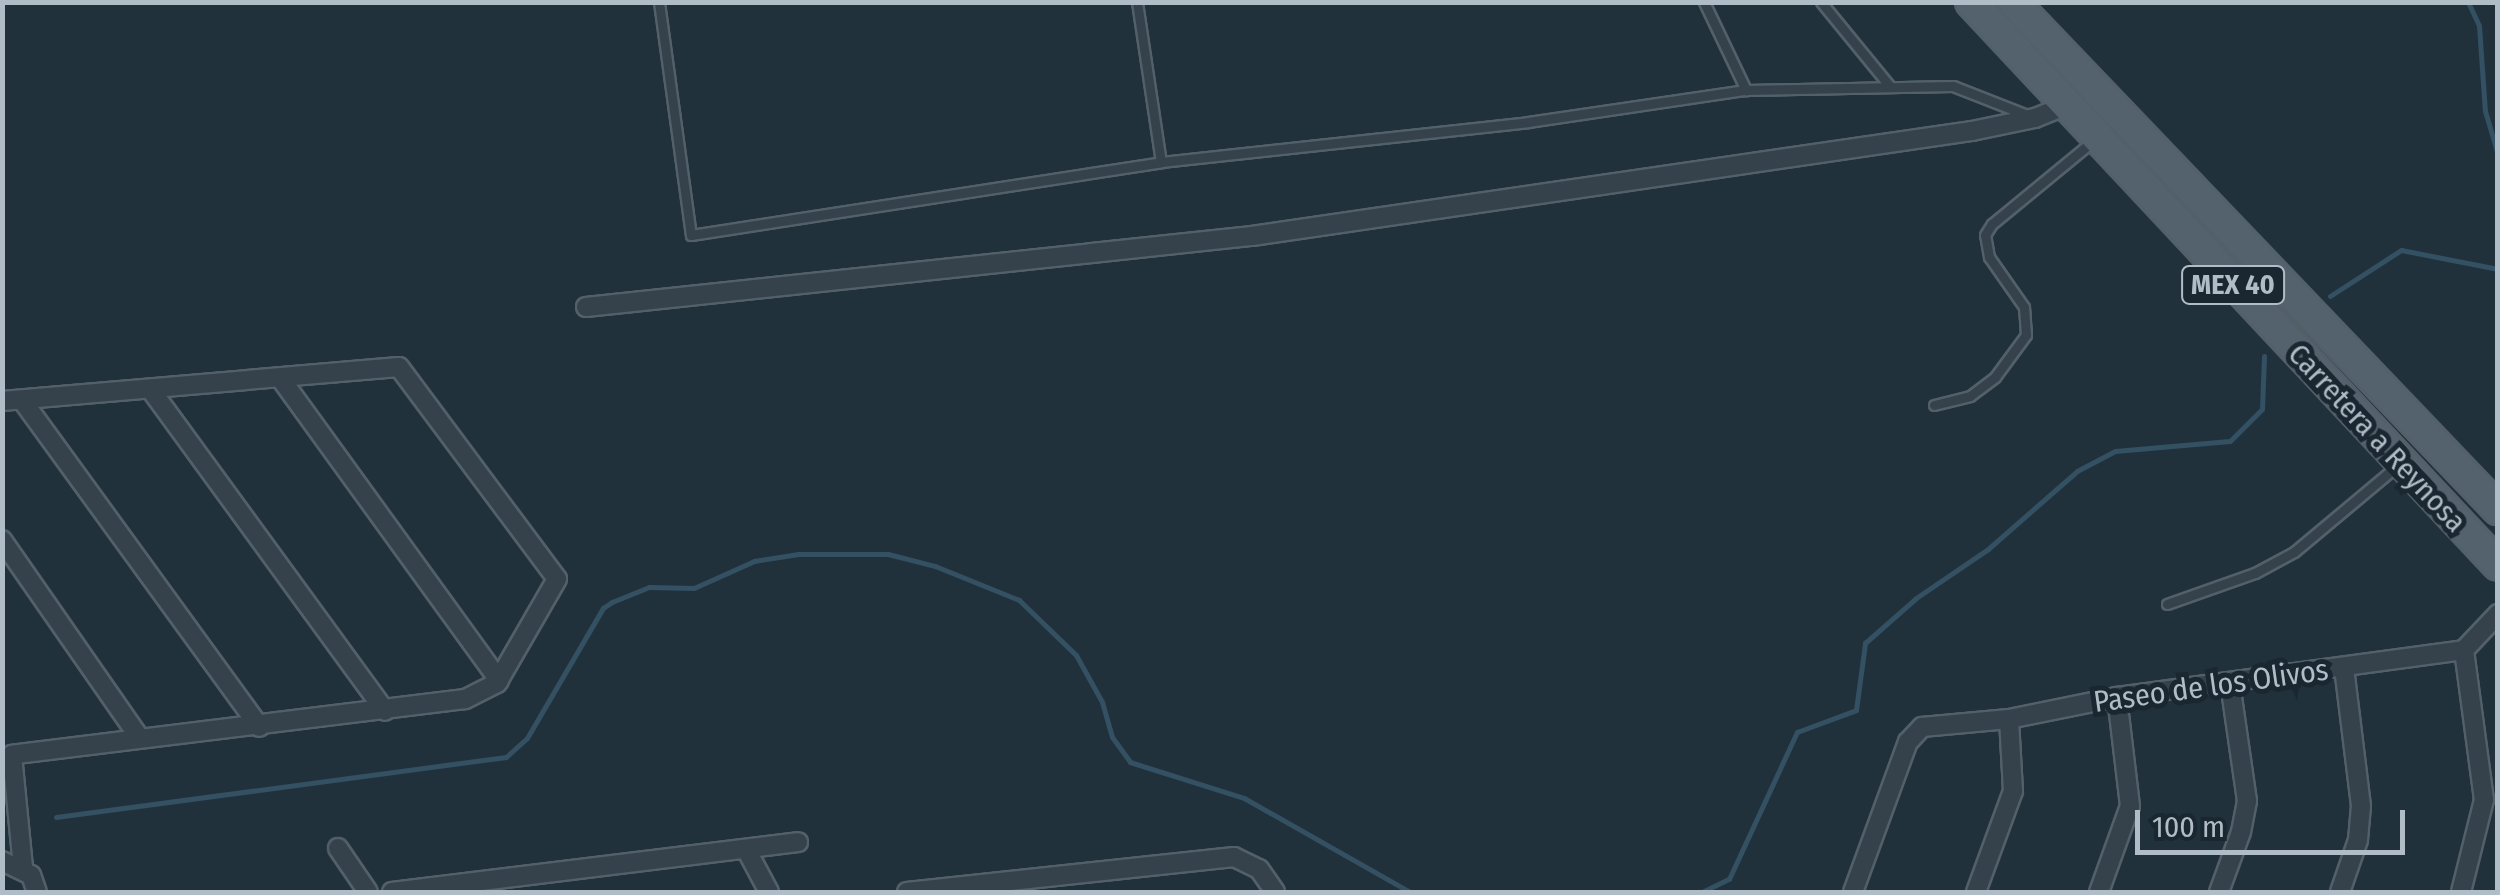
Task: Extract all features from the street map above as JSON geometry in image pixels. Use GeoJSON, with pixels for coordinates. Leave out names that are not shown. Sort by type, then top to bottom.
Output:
{"type":"FeatureCollection","features":[{"type":"Feature","properties":{"kind":"main road","name":"Carretera a Reynosa"},"geometry":{"type":"LineString","coordinates":[[1970,2],[2498,564]]}},
{"type":"Feature","properties":{"kind":"main road","name":"Carretera a Reynosa"},"geometry":{"type":"LineString","coordinates":[[2013,2],[2498,509]]}},
{"type":"Feature","properties":{"kind":"street"},"geometry":{"type":"LineString","coordinates":[[586,307],[1252,236],[1972,132],[2035,118],[2064,106]]}},
{"type":"Feature","properties":{"kind":"street"},"geometry":{"type":"LineString","coordinates":[[12,401],[399,367],[556,579],[499,680],[490,690],[465,699],[260,727],[6,751],[23,868]]}},
{"type":"Feature","properties":{"kind":"street"},"geometry":{"type":"LineString","coordinates":[[281,379],[499,680]]}},
{"type":"Feature","properties":{"kind":"street"},"geometry":{"type":"LineString","coordinates":[[151,390],[385,711]]}},
{"type":"Feature","properties":{"kind":"street"},"geometry":{"type":"LineString","coordinates":[[12,401],[260,727]]}},
{"type":"Feature","properties":{"kind":"street"},"geometry":{"type":"LineString","coordinates":[[2,540],[139,737]]}},
{"type":"Feature","properties":{"kind":"street"},"geometry":{"type":"LineString","coordinates":[[2461,892],[2491,807],[2464,650],[2493,628]]}},
{"type":"Feature","properties":{"kind":"street","name":"Paseo de los Olivos"},"geometry":{"type":"LineString","coordinates":[[1853,892],[1912,735],[1922,728],[2009,719],[2117,697],[2464,650]]}},
{"type":"Feature","properties":{"kind":"street"},"geometry":{"type":"LineString","coordinates":[[2340,892],[2358,840],[2361,806],[2344,667]]}},
{"type":"Feature","properties":{"kind":"street"},"geometry":{"type":"LineString","coordinates":[[2219,892],[2241,832],[2246,801],[2230,683]]}},
{"type":"Feature","properties":{"kind":"street"},"geometry":{"type":"LineString","coordinates":[[2099,892],[2130,806],[2117,697]]}},
{"type":"Feature","properties":{"kind":"street"},"geometry":{"type":"LineString","coordinates":[[1976,892],[2014,791],[2009,719]]}},
{"type":"Feature","properties":{"kind":"street"},"geometry":{"type":"LineString","coordinates":[[392,892],[798,842]]}},
{"type":"Feature","properties":{"kind":"street"},"geometry":{"type":"LineString","coordinates":[[338,848],[368,892]]}},
{"type":"Feature","properties":{"kind":"street"},"geometry":{"type":"LineString","coordinates":[[746,849],[769,892]]}},
{"type":"Feature","properties":{"kind":"street"},"geometry":{"type":"LineString","coordinates":[[907,892],[1234,857],[1259,869],[1275,892]]}},
{"type":"Feature","properties":{"kind":"street"},"geometry":{"type":"LineString","coordinates":[[2,861],[31,875],[37,892]]}},
{"type":"Feature","properties":{"kind":"lane"},"geometry":{"type":"LineString","coordinates":[[660,2],[691,235],[1161,162],[1528,122],[1746,90],[1889,85],[1962,88],[2035,118]]}},
{"type":"Feature","properties":{"kind":"lane"},"geometry":{"type":"LineString","coordinates":[[1138,2],[1161,162]]}},
{"type":"Feature","properties":{"kind":"lane"},"geometry":{"type":"LineString","coordinates":[[1704,2],[1746,90]]}},
{"type":"Feature","properties":{"kind":"lane"},"geometry":{"type":"LineString","coordinates":[[1821,2],[1889,85]]}},
{"type":"Feature","properties":{"kind":"lane"},"geometry":{"type":"LineString","coordinates":[[1934,406],[1970,396],[1995,377],[2026,335],[2024,307],[1990,257],[1985,235],[1992,224],[2096,139]]}},
{"type":"Feature","properties":{"kind":"lane"},"geometry":{"type":"LineString","coordinates":[[2166,604],[2255,573],[2294,552],[2400,463]]}},
{"type":"Feature","properties":{"kind":"waterway"},"geometry":{"type":"LineString","coordinates":[[2468,2],[2479,26],[2485,111],[2498,155]]}},
{"type":"Feature","properties":{"kind":"waterway"},"geometry":{"type":"LineString","coordinates":[[2330,296],[2401,250],[2498,269]]}},
{"type":"Feature","properties":{"kind":"waterway"},"geometry":{"type":"LineString","coordinates":[[1702,892],[1729,879],[1797,732],[1856,710],[1865,643],[1916,598],[1988,549],[2077,471],[2115,451],[2230,441],[2262,409],[2264,356]]}},
{"type":"Feature","properties":{"kind":"waterway"},"geometry":{"type":"LineString","coordinates":[[56,817],[506,757],[527,738],[603,608],[612,602],[649,587],[694,588],[754,561],[798,554],[888,554],[935,566],[1019,600],[1076,655],[1102,702],[1112,737],[1130,762],[1244,798],[1410,892]]}}]}
